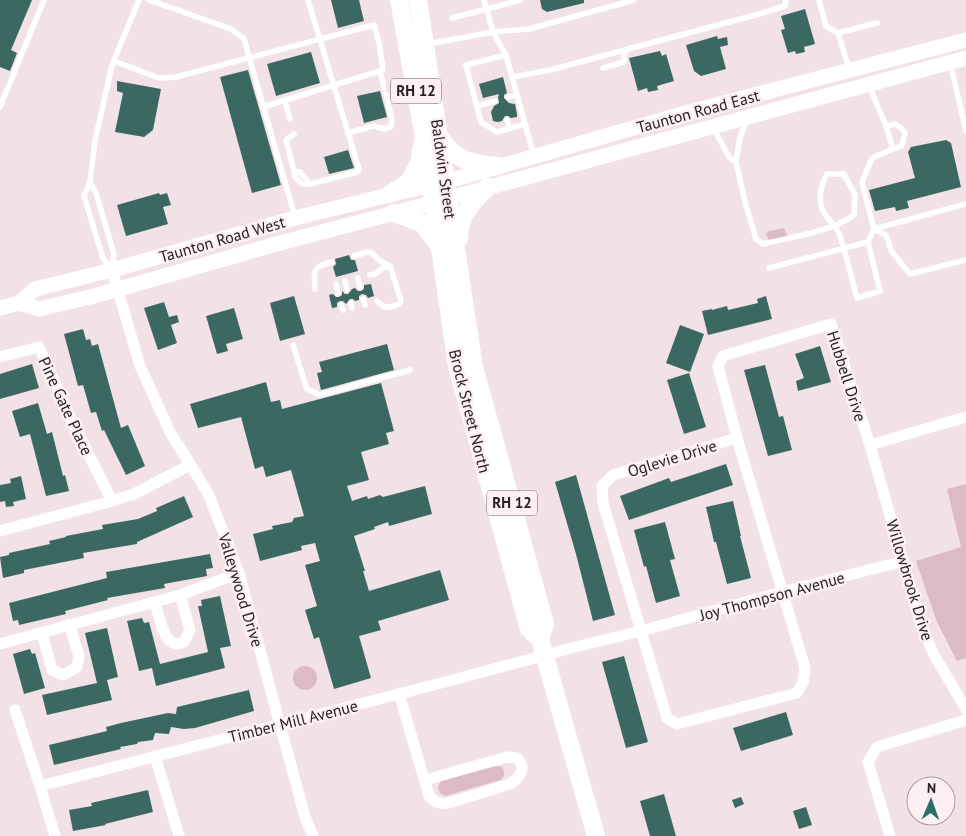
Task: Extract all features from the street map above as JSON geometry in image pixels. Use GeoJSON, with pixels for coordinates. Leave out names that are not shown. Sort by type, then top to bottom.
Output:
{"type":"FeatureCollection","features":[{"type":"Feature","properties":{"kind":"main road","name":"Baldwin Street"},"geometry":{"type":"LineString","coordinates":[[399,0],[431,136],[441,201],[459,279]]}},
{"type":"Feature","properties":{"kind":"main road","name":"Baldwin Street"},"geometry":{"type":"LineString","coordinates":[[418,0],[426,45],[431,136]]}},
{"type":"Feature","properties":{"kind":"main road","name":"Taunton Road East"},"geometry":{"type":"LineString","coordinates":[[438,182],[689,112],[966,40]]}},
{"type":"Feature","properties":{"kind":"main road","name":"Taunton Road East"},"geometry":{"type":"LineString","coordinates":[[441,201],[966,58]]}},
{"type":"Feature","properties":{"kind":"main road"},"geometry":{"type":"LineString","coordinates":[[390,194],[409,182],[431,136],[463,160],[498,166]]}},
{"type":"Feature","properties":{"kind":"main road","name":"Taunton Road West"},"geometry":{"type":"LineString","coordinates":[[0,308],[18,303],[36,288],[112,270],[295,218],[438,182]]}},
{"type":"Feature","properties":{"kind":"main road"},"geometry":{"type":"LineString","coordinates":[[459,279],[458,235],[462,220],[468,208],[488,188]]}},
{"type":"Feature","properties":{"kind":"main road","name":"Taunton Road West"},"geometry":{"type":"LineString","coordinates":[[18,303],[39,309],[117,290],[318,232],[441,201]]}},
{"type":"Feature","properties":{"kind":"main road","name":"Brock Street North"},"geometry":{"type":"LineString","coordinates":[[441,201],[439,245],[457,366],[465,400],[529,630],[542,648],[596,836]]}},
{"type":"Feature","properties":{"kind":"main road"},"geometry":{"type":"LineString","coordinates":[[394,213],[422,223],[439,245]]}},
{"type":"Feature","properties":{"kind":"main road","name":"Brock Street North"},"geometry":{"type":"LineString","coordinates":[[459,279],[474,367],[545,624],[542,648]]}},
{"type":"Feature","properties":{"kind":"street","name":"Valleywood Drive"},"geometry":{"type":"LineString","coordinates":[[112,270],[140,366],[170,432],[208,493],[239,573],[305,818],[314,836]]}},
{"type":"Feature","properties":{"kind":"street","name":"Hubbell Drive"},"geometry":{"type":"LineString","coordinates":[[737,438],[718,366],[722,356],[831,324],[870,445]]}},
{"type":"Feature","properties":{"kind":"street","name":"Pine Gate Place"},"geometry":{"type":"LineString","coordinates":[[0,357],[39,347],[71,419],[112,501]]}},
{"type":"Feature","properties":{"kind":"street"},"geometry":{"type":"LineString","coordinates":[[870,445],[966,417]]}},
{"type":"Feature","properties":{"kind":"street","name":"Oglevie Drive"},"geometry":{"type":"LineString","coordinates":[[737,438],[804,668],[803,683],[797,694],[677,724],[667,718],[603,503],[602,486],[613,475],[737,438]]}},
{"type":"Feature","properties":{"kind":"street","name":"Willowbrook Drive"},"geometry":{"type":"LineString","coordinates":[[870,445],[920,621],[933,653],[966,709]]}},
{"type":"Feature","properties":{"kind":"street"},"geometry":{"type":"LineString","coordinates":[[0,531],[134,494],[190,465]]}},
{"type":"Feature","properties":{"kind":"street","name":"Joy Thompson Avenue"},"geometry":{"type":"LineString","coordinates":[[542,648],[575,647],[641,632],[782,592],[904,561]]}},
{"type":"Feature","properties":{"kind":"street"},"geometry":{"type":"LineString","coordinates":[[0,644],[180,595],[239,573]]}},
{"type":"Feature","properties":{"kind":"street"},"geometry":{"type":"LineString","coordinates":[[155,602],[164,634],[176,644],[184,642],[190,630],[180,595]]}},
{"type":"Feature","properties":{"kind":"street"},"geometry":{"type":"LineString","coordinates":[[42,633],[52,670],[63,675],[77,667],[79,656],[69,624]]}},
{"type":"Feature","properties":{"kind":"street","name":"Timber Mill Avenue"},"geometry":{"type":"LineString","coordinates":[[40,786],[399,693],[542,648]]}},
{"type":"Feature","properties":{"kind":"street"},"geometry":{"type":"LineString","coordinates":[[399,693],[430,796],[436,802],[445,804],[510,784],[520,778],[522,772],[521,762],[517,758],[507,757],[426,780]]}},
{"type":"Feature","properties":{"kind":"street"},"geometry":{"type":"LineString","coordinates":[[16,710],[54,836]]}},
{"type":"Feature","properties":{"kind":"street"},"geometry":{"type":"LineString","coordinates":[[890,836],[868,762],[877,747],[966,720]]}},
{"type":"Feature","properties":{"kind":"street"},"geometry":{"type":"LineString","coordinates":[[155,756],[179,836]]}},
{"type":"Feature","properties":{"kind":"lane"},"geometry":{"type":"LineString","coordinates":[[0,107],[44,0]]}},
{"type":"Feature","properties":{"kind":"lane"},"geometry":{"type":"LineString","coordinates":[[112,270],[103,258],[84,196],[90,182],[95,141],[114,62],[139,0]]}},
{"type":"Feature","properties":{"kind":"lane"},"geometry":{"type":"LineString","coordinates":[[149,0],[231,29],[244,39],[295,218]]}},
{"type":"Feature","properties":{"kind":"lane"},"geometry":{"type":"LineString","coordinates":[[294,134],[286,140],[294,171],[300,172],[310,184],[359,170],[308,0]]}},
{"type":"Feature","properties":{"kind":"lane"},"geometry":{"type":"LineString","coordinates":[[484,0],[493,32],[506,55],[534,156]]}},
{"type":"Feature","properties":{"kind":"lane"},"geometry":{"type":"LineString","coordinates":[[452,18],[520,0]]}},
{"type":"Feature","properties":{"kind":"lane"},"geometry":{"type":"LineString","coordinates":[[426,45],[493,32],[529,29],[634,0]]}},
{"type":"Feature","properties":{"kind":"lane"},"geometry":{"type":"LineString","coordinates":[[512,77],[550,70],[759,14],[785,6],[786,0]]}},
{"type":"Feature","properties":{"kind":"lane"},"geometry":{"type":"LineString","coordinates":[[819,0],[826,26],[838,33],[849,70]]}},
{"type":"Feature","properties":{"kind":"lane"},"geometry":{"type":"LineString","coordinates":[[838,33],[877,22]]}},
{"type":"Feature","properties":{"kind":"lane"},"geometry":{"type":"LineString","coordinates":[[114,62],[159,78],[176,77],[374,25],[379,42],[383,70],[263,108]]}},
{"type":"Feature","properties":{"kind":"lane"},"geometry":{"type":"LineString","coordinates":[[603,68],[624,62],[625,50]]}},
{"type":"Feature","properties":{"kind":"lane"},"geometry":{"type":"LineString","coordinates":[[506,55],[466,65],[481,122],[497,132],[525,124]]}},
{"type":"Feature","properties":{"kind":"lane"},"geometry":{"type":"LineString","coordinates":[[950,62],[966,131]]}},
{"type":"Feature","properties":{"kind":"lane"},"geometry":{"type":"LineString","coordinates":[[380,71],[384,88]]}},
{"type":"Feature","properties":{"kind":"lane"},"geometry":{"type":"LineString","coordinates":[[869,83],[872,96],[886,126],[893,150]]}},
{"type":"Feature","properties":{"kind":"lane"},"geometry":{"type":"LineString","coordinates":[[348,133],[373,126],[385,129],[390,126],[392,120],[386,94]]}},
{"type":"Feature","properties":{"kind":"lane"},"geometry":{"type":"LineString","coordinates":[[508,97],[517,95]]}},
{"type":"Feature","properties":{"kind":"lane"},"geometry":{"type":"LineString","coordinates":[[477,106],[495,101]]}},
{"type":"Feature","properties":{"kind":"lane"},"geometry":{"type":"LineString","coordinates":[[285,102],[290,119]]}},
{"type":"Feature","properties":{"kind":"lane"},"geometry":{"type":"LineString","coordinates":[[749,116],[740,136],[736,162],[756,239],[762,244],[835,225],[844,222],[854,214],[855,194],[844,174],[827,174],[820,187],[821,205],[827,217],[835,225],[856,298],[880,291],[868,242],[874,229],[862,182],[872,158],[902,146],[905,132],[896,124],[886,126]]}},
{"type":"Feature","properties":{"kind":"lane"},"geometry":{"type":"LineString","coordinates":[[507,120],[510,128]]}},
{"type":"Feature","properties":{"kind":"lane"},"geometry":{"type":"LineString","coordinates":[[712,126],[729,157],[736,162]]}},
{"type":"Feature","properties":{"kind":"lane"},"geometry":{"type":"LineString","coordinates":[[90,182],[96,193],[114,254],[112,270]]}},
{"type":"Feature","properties":{"kind":"lane"},"geometry":{"type":"LineString","coordinates":[[874,229],[966,204]]}},
{"type":"Feature","properties":{"kind":"lane"},"geometry":{"type":"LineString","coordinates":[[874,229],[886,236],[892,252],[910,274],[966,260]]}},
{"type":"Feature","properties":{"kind":"lane"},"geometry":{"type":"LineString","coordinates":[[769,268],[868,242]]}},
{"type":"Feature","properties":{"kind":"lane"},"geometry":{"type":"LineString","coordinates":[[354,256],[367,252],[372,253],[380,261],[390,266],[401,301],[392,307],[384,307],[377,301]]}},
{"type":"Feature","properties":{"kind":"lane"},"geometry":{"type":"LineString","coordinates":[[316,289],[314,275],[316,269],[318,266],[332,262]]}},
{"type":"Feature","properties":{"kind":"lane"},"geometry":{"type":"LineString","coordinates":[[370,275],[376,274],[381,269],[390,266]]}},
{"type":"Feature","properties":{"kind":"lane"},"geometry":{"type":"LineString","coordinates":[[358,278],[360,286]]}},
{"type":"Feature","properties":{"kind":"lane"},"geometry":{"type":"LineString","coordinates":[[345,281],[347,290]]}},
{"type":"Feature","properties":{"kind":"lane"},"geometry":{"type":"LineString","coordinates":[[336,284],[338,293]]}},
{"type":"Feature","properties":{"kind":"lane"},"geometry":{"type":"LineString","coordinates":[[293,345],[307,388],[320,395],[410,370]]}},
{"type":"Feature","properties":{"kind":"shaded area"},"geometry":{"type":"Polygon","coordinates":[[[784,228],[787,235],[785,238],[769,241],[766,234],[769,231],[784,228]]]}},
{"type":"Feature","properties":{"kind":"shaded area"},"geometry":{"type":"Polygon","coordinates":[[[966,484],[966,658],[957,661],[937,622],[916,561],[961,547],[947,489],[966,484]]]}},
{"type":"Feature","properties":{"kind":"shaded area"},"geometry":{"type":"Polygon","coordinates":[[[305,666],[314,669],[317,678],[314,687],[305,690],[296,687],[293,678],[296,669],[305,666]]]}},
{"type":"Feature","properties":{"kind":"shaded area"},"geometry":{"type":"Polygon","coordinates":[[[496,766],[502,767],[504,771],[504,776],[500,780],[445,796],[439,791],[438,786],[442,780],[496,766]]]}},
{"type":"Feature","properties":{"kind":"building"},"geometry":{"type":"Polygon","coordinates":[[[0,0],[32,0],[11,50],[17,53],[10,71],[0,67],[0,0]]]}},
{"type":"Feature","properties":{"kind":"building"},"geometry":{"type":"Polygon","coordinates":[[[331,0],[359,0],[364,21],[338,28],[331,0]]]}},
{"type":"Feature","properties":{"kind":"building"},"geometry":{"type":"Polygon","coordinates":[[[540,0],[584,0],[584,3],[547,12],[542,9],[540,0]]]}},
{"type":"Feature","properties":{"kind":"building"},"geometry":{"type":"Polygon","coordinates":[[[805,9],[815,44],[804,47],[805,52],[796,54],[795,51],[788,53],[781,30],[785,29],[781,16],[805,9]]]}},
{"type":"Feature","properties":{"kind":"building"},"geometry":{"type":"Polygon","coordinates":[[[717,36],[718,39],[727,37],[728,45],[720,47],[726,69],[701,76],[694,71],[686,45],[717,36]]]}},
{"type":"Feature","properties":{"kind":"building"},"geometry":{"type":"Polygon","coordinates":[[[660,51],[662,56],[666,54],[674,81],[657,86],[658,90],[648,92],[647,88],[638,91],[629,58],[660,51]]]}},
{"type":"Feature","properties":{"kind":"building"},"geometry":{"type":"Polygon","coordinates":[[[311,52],[320,83],[276,96],[267,64],[311,52]]]}},
{"type":"Feature","properties":{"kind":"building"},"geometry":{"type":"Polygon","coordinates":[[[248,70],[281,185],[252,193],[220,77],[248,70]]]}},
{"type":"Feature","properties":{"kind":"building"},"geometry":{"type":"Polygon","coordinates":[[[503,77],[507,93],[504,95],[504,98],[509,103],[515,104],[517,117],[505,116],[502,121],[498,122],[493,121],[491,112],[494,106],[499,103],[499,94],[483,98],[479,84],[503,77]]]}},
{"type":"Feature","properties":{"kind":"building"},"geometry":{"type":"Polygon","coordinates":[[[117,81],[161,89],[153,130],[144,137],[115,132],[123,93],[117,91],[117,81]]]}},
{"type":"Feature","properties":{"kind":"building"},"geometry":{"type":"Polygon","coordinates":[[[380,91],[387,117],[364,123],[357,96],[380,91]]]}},
{"type":"Feature","properties":{"kind":"building"},"geometry":{"type":"Polygon","coordinates":[[[946,140],[951,143],[961,187],[907,201],[909,208],[896,211],[895,207],[875,211],[869,190],[915,178],[908,152],[911,147],[946,140]]]}},
{"type":"Feature","properties":{"kind":"building"},"geometry":{"type":"Polygon","coordinates":[[[348,150],[354,168],[329,174],[324,157],[348,150]]]}},
{"type":"Feature","properties":{"kind":"building"},"geometry":{"type":"Polygon","coordinates":[[[159,193],[160,195],[167,193],[171,205],[163,207],[168,224],[126,236],[117,205],[159,193]]]}},
{"type":"Feature","properties":{"kind":"building"},"geometry":{"type":"Polygon","coordinates":[[[349,255],[351,260],[355,260],[358,271],[336,277],[333,267],[336,264],[335,259],[349,255]]]}},
{"type":"Feature","properties":{"kind":"building"},"geometry":{"type":"Polygon","coordinates":[[[371,284],[374,296],[368,298],[362,294],[359,296],[359,300],[350,299],[346,304],[340,301],[337,303],[337,307],[332,308],[329,295],[333,294],[339,297],[342,295],[342,291],[348,294],[355,288],[361,291],[364,289],[364,285],[371,284]]]}},
{"type":"Feature","properties":{"kind":"building"},"geometry":{"type":"Polygon","coordinates":[[[294,296],[305,334],[280,341],[270,303],[294,296]]]}},
{"type":"Feature","properties":{"kind":"building"},"geometry":{"type":"Polygon","coordinates":[[[766,296],[772,319],[708,335],[702,311],[727,306],[728,310],[758,303],[757,299],[766,296]]]}},
{"type":"Feature","properties":{"kind":"building"},"geometry":{"type":"Polygon","coordinates":[[[164,302],[169,317],[177,315],[179,322],[171,325],[177,343],[158,350],[144,308],[164,302]]]}},
{"type":"Feature","properties":{"kind":"building"},"geometry":{"type":"Polygon","coordinates":[[[234,308],[243,339],[226,344],[228,351],[217,354],[206,316],[234,308]]]}},
{"type":"Feature","properties":{"kind":"building"},"geometry":{"type":"Polygon","coordinates":[[[680,325],[704,334],[690,372],[666,363],[680,325]]]}},
{"type":"Feature","properties":{"kind":"building"},"geometry":{"type":"Polygon","coordinates":[[[83,329],[86,340],[90,339],[92,346],[98,344],[121,428],[128,425],[145,466],[126,475],[104,430],[102,431],[96,412],[91,413],[83,385],[78,386],[64,334],[83,329]]]}},
{"type":"Feature","properties":{"kind":"building"},"geometry":{"type":"Polygon","coordinates":[[[387,344],[394,370],[321,390],[317,373],[322,372],[319,362],[387,344]]]}},
{"type":"Feature","properties":{"kind":"building"},"geometry":{"type":"Polygon","coordinates":[[[820,346],[831,382],[798,391],[796,381],[804,378],[795,354],[820,346]]]}},
{"type":"Feature","properties":{"kind":"building"},"geometry":{"type":"Polygon","coordinates":[[[32,364],[39,388],[0,399],[0,374],[32,364]]]}},
{"type":"Feature","properties":{"kind":"building"},"geometry":{"type":"Polygon","coordinates":[[[765,365],[779,417],[783,416],[792,450],[768,456],[744,370],[765,365]]]}},
{"type":"Feature","properties":{"kind":"building"},"geometry":{"type":"Polygon","coordinates":[[[689,373],[706,427],[684,434],[667,380],[689,373]]]}},
{"type":"Feature","properties":{"kind":"building"},"geometry":{"type":"Polygon","coordinates":[[[266,382],[271,402],[280,400],[282,409],[381,383],[394,431],[386,433],[389,444],[361,452],[369,480],[347,486],[352,501],[367,496],[368,499],[380,495],[383,497],[425,486],[432,514],[389,526],[388,522],[374,527],[375,529],[354,536],[369,591],[440,570],[449,600],[378,621],[381,630],[359,636],[371,678],[334,689],[319,637],[314,639],[305,610],[317,606],[305,565],[320,561],[315,543],[301,546],[302,550],[260,561],[253,534],[273,529],[272,526],[292,522],[294,518],[304,516],[291,470],[266,477],[263,466],[255,469],[241,417],[198,428],[190,404],[266,382]]]}},
{"type":"Feature","properties":{"kind":"building"},"geometry":{"type":"Polygon","coordinates":[[[38,403],[47,434],[52,432],[63,476],[65,475],[69,491],[46,496],[30,434],[20,437],[12,411],[38,403]]]}},
{"type":"Feature","properties":{"kind":"building"},"geometry":{"type":"Polygon","coordinates":[[[726,464],[733,485],[629,520],[620,496],[669,478],[671,482],[726,464]]]}},
{"type":"Feature","properties":{"kind":"building"},"geometry":{"type":"Polygon","coordinates":[[[576,475],[615,615],[593,621],[555,482],[576,475]]]}},
{"type":"Feature","properties":{"kind":"building"},"geometry":{"type":"Polygon","coordinates":[[[21,476],[26,499],[13,502],[14,506],[6,507],[5,501],[0,502],[0,485],[11,483],[10,479],[21,476]]]}},
{"type":"Feature","properties":{"kind":"building"},"geometry":{"type":"Polygon","coordinates":[[[184,496],[193,517],[137,542],[137,544],[83,553],[84,558],[24,570],[24,573],[3,578],[0,557],[9,555],[9,553],[50,544],[49,541],[66,536],[103,529],[102,525],[138,519],[157,511],[156,508],[184,496]]]}},
{"type":"Feature","properties":{"kind":"building"},"geometry":{"type":"Polygon","coordinates":[[[733,501],[751,578],[727,584],[706,507],[733,501]]]}},
{"type":"Feature","properties":{"kind":"building"},"geometry":{"type":"Polygon","coordinates":[[[665,522],[675,559],[670,560],[680,596],[656,603],[634,530],[665,522]]]}},
{"type":"Feature","properties":{"kind":"building"},"geometry":{"type":"Polygon","coordinates":[[[210,554],[213,568],[206,569],[207,576],[164,584],[165,588],[107,598],[108,600],[65,611],[66,614],[19,625],[18,620],[13,621],[9,603],[107,578],[106,572],[210,554]]]}},
{"type":"Feature","properties":{"kind":"building"},"geometry":{"type":"Polygon","coordinates":[[[220,596],[231,646],[220,648],[225,668],[156,686],[152,668],[139,671],[127,621],[142,618],[144,623],[149,622],[160,664],[208,652],[198,606],[202,606],[201,600],[220,596]]]}},
{"type":"Feature","properties":{"kind":"building"},"geometry":{"type":"Polygon","coordinates":[[[107,628],[118,677],[107,680],[112,700],[47,715],[42,695],[97,683],[85,633],[107,628]]]}},
{"type":"Feature","properties":{"kind":"building"},"geometry":{"type":"Polygon","coordinates":[[[30,649],[32,654],[35,653],[45,688],[24,694],[13,654],[30,649]]]}},
{"type":"Feature","properties":{"kind":"building"},"geometry":{"type":"Polygon","coordinates":[[[624,656],[648,742],[626,748],[602,662],[624,656]]]}},
{"type":"Feature","properties":{"kind":"building"},"geometry":{"type":"Polygon","coordinates":[[[249,690],[254,711],[195,728],[171,727],[169,734],[155,733],[153,740],[138,742],[137,744],[120,747],[121,749],[54,765],[49,745],[107,731],[106,727],[121,723],[168,713],[176,714],[177,707],[249,690]]]}},
{"type":"Feature","properties":{"kind":"building"},"geometry":{"type":"Polygon","coordinates":[[[786,712],[793,735],[741,751],[733,728],[786,712]]]}},
{"type":"Feature","properties":{"kind":"building"},"geometry":{"type":"Polygon","coordinates":[[[148,790],[153,812],[106,825],[73,831],[69,810],[92,806],[91,803],[148,790]]]}},
{"type":"Feature","properties":{"kind":"building"},"geometry":{"type":"Polygon","coordinates":[[[664,794],[676,836],[650,836],[640,801],[664,794]]]}},
{"type":"Feature","properties":{"kind":"building"},"geometry":{"type":"Polygon","coordinates":[[[741,797],[744,804],[735,808],[732,800],[741,797]]]}},
{"type":"Feature","properties":{"kind":"building"},"geometry":{"type":"Polygon","coordinates":[[[806,807],[812,825],[799,829],[793,811],[806,807]]]}}]}
